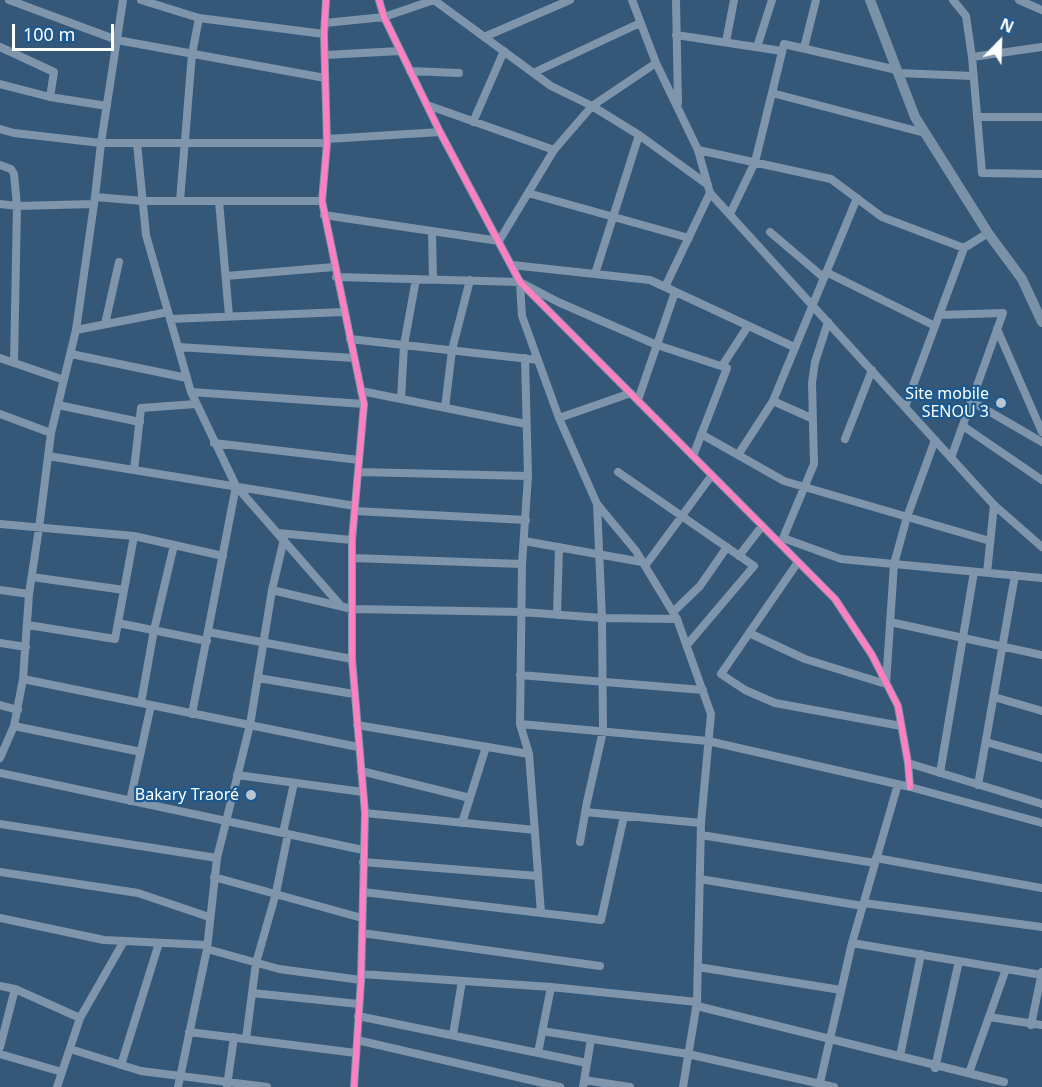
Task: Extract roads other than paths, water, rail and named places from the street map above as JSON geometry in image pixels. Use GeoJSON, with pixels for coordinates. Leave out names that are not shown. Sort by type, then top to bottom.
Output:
{"type":"FeatureCollection","features":[{"type":"Feature","properties":{"kind":"street"},"geometry":{"type":"LineString","coordinates":[[9,0],[117,40],[325,78]]}},
{"type":"Feature","properties":{"kind":"street"},"geometry":{"type":"LineString","coordinates":[[1,754],[14,726],[18,710],[23,679],[29,594],[51,433],[76,330],[123,0]]}},
{"type":"Feature","properties":{"kind":"street"},"geometry":{"type":"LineString","coordinates":[[141,0],[200,18],[324,34]]}},
{"type":"Feature","properties":{"kind":"street"},"geometry":{"type":"LineString","coordinates":[[326,0],[324,34],[327,141],[322,201],[364,404],[352,540],[352,659],[365,813],[361,977],[354,1087]]}},
{"type":"Feature","properties":{"kind":"street"},"geometry":{"type":"LineString","coordinates":[[379,0],[384,17],[440,132],[520,282],[762,526],[782,541],[798,562],[835,599],[872,655],[898,706],[910,787]]}},
{"type":"Feature","properties":{"kind":"street"},"geometry":{"type":"LineString","coordinates":[[325,23],[384,17],[434,0],[551,86],[592,106],[639,135],[709,189],[994,506],[1042,547]]}},
{"type":"Feature","properties":{"kind":"street"},"geometry":{"type":"LineString","coordinates":[[484,37],[570,0]]}},
{"type":"Feature","properties":{"kind":"street"},"geometry":{"type":"LineString","coordinates":[[632,0],[656,63],[698,150],[709,189],[689,238],[665,287]]}},
{"type":"Feature","properties":{"kind":"street"},"geometry":{"type":"LineString","coordinates":[[676,0],[678,108]]}},
{"type":"Feature","properties":{"kind":"street"},"geometry":{"type":"LineString","coordinates":[[726,42],[734,0]]}},
{"type":"Feature","properties":{"kind":"street"},"geometry":{"type":"LineString","coordinates":[[757,47],[772,0]]}},
{"type":"Feature","properties":{"kind":"street"},"geometry":{"type":"LineString","coordinates":[[804,48],[816,0]]}},
{"type":"Feature","properties":{"kind":"street"},"geometry":{"type":"LineString","coordinates":[[870,0],[915,117],[988,232],[1022,279],[1042,322]]}},
{"type":"Feature","properties":{"kind":"street"},"geometry":{"type":"LineString","coordinates":[[954,0],[966,16],[972,57],[982,173],[1042,174]]}},
{"type":"Feature","properties":{"kind":"street"},"geometry":{"type":"LineString","coordinates":[[1019,0],[1042,10]]}},
{"type":"Feature","properties":{"kind":"street"},"geometry":{"type":"LineString","coordinates":[[180,201],[192,54],[200,18]]}},
{"type":"Feature","properties":{"kind":"street"},"geometry":{"type":"LineString","coordinates":[[533,73],[640,23]]}},
{"type":"Feature","properties":{"kind":"street"},"geometry":{"type":"LineString","coordinates":[[676,35],[782,51]]}},
{"type":"Feature","properties":{"kind":"street"},"geometry":{"type":"LineString","coordinates":[[730,214],[755,162],[784,44],[898,71],[973,76]]}},
{"type":"Feature","properties":{"kind":"street"},"geometry":{"type":"LineString","coordinates":[[0,47],[54,72],[50,97]]}},
{"type":"Feature","properties":{"kind":"street"},"geometry":{"type":"LineString","coordinates":[[972,57],[1042,47]]}},
{"type":"Feature","properties":{"kind":"street"},"geometry":{"type":"LineString","coordinates":[[325,55],[400,51]]}},
{"type":"Feature","properties":{"kind":"street"},"geometry":{"type":"LineString","coordinates":[[473,122],[504,51]]}},
{"type":"Feature","properties":{"kind":"street"},"geometry":{"type":"LineString","coordinates":[[499,241],[554,150],[592,106],[656,63]]}},
{"type":"Feature","properties":{"kind":"street"},"geometry":{"type":"LineString","coordinates":[[410,71],[459,73]]}},
{"type":"Feature","properties":{"kind":"street"},"geometry":{"type":"LineString","coordinates":[[0,84],[50,97],[107,106]]}},
{"type":"Feature","properties":{"kind":"street"},"geometry":{"type":"LineString","coordinates":[[772,93],[925,133]]}},
{"type":"Feature","properties":{"kind":"street"},"geometry":{"type":"LineString","coordinates":[[427,105],[554,150]]}},
{"type":"Feature","properties":{"kind":"street"},"geometry":{"type":"LineString","coordinates":[[977,117],[1042,117]]}},
{"type":"Feature","properties":{"kind":"street"},"geometry":{"type":"LineString","coordinates":[[0,129],[14,133],[101,143],[327,141],[440,132]]}},
{"type":"Feature","properties":{"kind":"street"},"geometry":{"type":"LineString","coordinates":[[595,274],[639,135]]}},
{"type":"Feature","properties":{"kind":"street"},"geometry":{"type":"LineString","coordinates":[[137,143],[146,235],[196,404],[236,486],[341,606]]}},
{"type":"Feature","properties":{"kind":"street"},"geometry":{"type":"LineString","coordinates":[[698,150],[831,179],[882,217],[964,248]]}},
{"type":"Feature","properties":{"kind":"street"},"geometry":{"type":"LineString","coordinates":[[0,165],[11,169],[14,174],[17,206],[14,363]]}},
{"type":"Feature","properties":{"kind":"street"},"geometry":{"type":"LineString","coordinates":[[528,194],[689,238]]}},
{"type":"Feature","properties":{"kind":"street"},"geometry":{"type":"LineString","coordinates":[[738,455],[773,401],[857,198]]}},
{"type":"Feature","properties":{"kind":"street"},"geometry":{"type":"LineString","coordinates":[[0,204],[17,206],[95,201],[322,201]]}},
{"type":"Feature","properties":{"kind":"street"},"geometry":{"type":"LineString","coordinates":[[219,201],[229,316]]}},
{"type":"Feature","properties":{"kind":"street"},"geometry":{"type":"LineString","coordinates":[[324,214],[499,241]]}},
{"type":"Feature","properties":{"kind":"street"},"geometry":{"type":"LineString","coordinates":[[432,231],[433,279]]}},
{"type":"Feature","properties":{"kind":"street"},"geometry":{"type":"LineString","coordinates":[[770,232],[825,274],[935,326]]}},
{"type":"Feature","properties":{"kind":"street"},"geometry":{"type":"LineString","coordinates":[[905,407],[964,248],[988,232]]}},
{"type":"Feature","properties":{"kind":"street"},"geometry":{"type":"LineString","coordinates":[[105,324],[119,262]]}},
{"type":"Feature","properties":{"kind":"street"},"geometry":{"type":"LineString","coordinates":[[512,266],[650,280],[794,347]]}},
{"type":"Feature","properties":{"kind":"street"},"geometry":{"type":"LineString","coordinates":[[226,276],[334,267]]}},
{"type":"Feature","properties":{"kind":"street"},"geometry":{"type":"LineString","coordinates":[[336,277],[520,282],[558,302],[657,345],[727,368],[693,456]]}},
{"type":"Feature","properties":{"kind":"street"},"geometry":{"type":"LineString","coordinates":[[401,399],[404,345],[416,279]]}},
{"type":"Feature","properties":{"kind":"street"},"geometry":{"type":"LineString","coordinates":[[445,408],[452,350],[470,280]]}},
{"type":"Feature","properties":{"kind":"street"},"geometry":{"type":"LineString","coordinates":[[520,282],[522,316],[559,418],[597,504],[644,564],[675,615],[711,714],[700,835],[697,1004],[682,1087]]}},
{"type":"Feature","properties":{"kind":"street"},"geometry":{"type":"LineString","coordinates":[[638,400],[675,292]]}},
{"type":"Feature","properties":{"kind":"street"},"geometry":{"type":"LineString","coordinates":[[76,330],[169,316],[344,312]]}},
{"type":"Feature","properties":{"kind":"street"},"geometry":{"type":"LineString","coordinates":[[939,315],[1003,313],[951,458]]}},
{"type":"Feature","properties":{"kind":"street"},"geometry":{"type":"LineString","coordinates":[[782,541],[814,464],[811,418],[812,383],[815,362],[828,322]]}},
{"type":"Feature","properties":{"kind":"street"},"geometry":{"type":"LineString","coordinates":[[722,366],[748,326]]}},
{"type":"Feature","properties":{"kind":"street"},"geometry":{"type":"LineString","coordinates":[[997,329],[1042,432]]}},
{"type":"Feature","properties":{"kind":"street"},"geometry":{"type":"LineString","coordinates":[[350,339],[538,360]]}},
{"type":"Feature","properties":{"kind":"street"},"geometry":{"type":"LineString","coordinates":[[178,346],[354,358]]}},
{"type":"Feature","properties":{"kind":"street"},"geometry":{"type":"LineString","coordinates":[[71,354],[187,378]]}},
{"type":"Feature","properties":{"kind":"street"},"geometry":{"type":"LineString","coordinates":[[0,358],[64,380]]}},
{"type":"Feature","properties":{"kind":"street"},"geometry":{"type":"LineString","coordinates":[[525,358],[528,476],[522,564],[520,723],[529,754],[541,913]]}},
{"type":"Feature","properties":{"kind":"street"},"geometry":{"type":"LineString","coordinates":[[845,439],[872,370]]}},
{"type":"Feature","properties":{"kind":"street"},"geometry":{"type":"LineString","coordinates":[[361,391],[526,424]]}},
{"type":"Feature","properties":{"kind":"street"},"geometry":{"type":"LineString","coordinates":[[191,392],[364,404]]}},
{"type":"Feature","properties":{"kind":"street"},"geometry":{"type":"LineString","coordinates":[[559,418],[631,393]]}},
{"type":"Feature","properties":{"kind":"street"},"geometry":{"type":"LineString","coordinates":[[773,401],[811,418]]}},
{"type":"Feature","properties":{"kind":"street"},"geometry":{"type":"LineString","coordinates":[[971,401],[1042,442]]}},
{"type":"Feature","properties":{"kind":"street"},"geometry":{"type":"LineString","coordinates":[[134,470],[141,408],[196,404]]}},
{"type":"Feature","properties":{"kind":"street"},"geometry":{"type":"LineString","coordinates":[[58,405],[140,422]]}},
{"type":"Feature","properties":{"kind":"street"},"geometry":{"type":"LineString","coordinates":[[0,414],[51,433]]}},
{"type":"Feature","properties":{"kind":"street"},"geometry":{"type":"LineString","coordinates":[[963,426],[1042,480]]}},
{"type":"Feature","properties":{"kind":"street"},"geometry":{"type":"LineString","coordinates":[[701,434],[784,481],[990,541]]}},
{"type":"Feature","properties":{"kind":"street"},"geometry":{"type":"LineString","coordinates":[[886,684],[894,564],[907,517],[935,441]]}},
{"type":"Feature","properties":{"kind":"street"},"geometry":{"type":"LineString","coordinates":[[214,443],[359,460]]}},
{"type":"Feature","properties":{"kind":"street"},"geometry":{"type":"LineString","coordinates":[[48,456],[236,486],[355,508],[526,520]]}},
{"type":"Feature","properties":{"kind":"street"},"geometry":{"type":"LineString","coordinates":[[358,471],[528,476]]}},
{"type":"Feature","properties":{"kind":"street"},"geometry":{"type":"LineString","coordinates":[[618,472],[754,566],[687,645]]}},
{"type":"Feature","properties":{"kind":"street"},"geometry":{"type":"LineString","coordinates":[[644,564],[712,475]]}},
{"type":"Feature","properties":{"kind":"street"},"geometry":{"type":"LineString","coordinates":[[192,714],[236,486]]}},
{"type":"Feature","properties":{"kind":"street"},"geometry":{"type":"LineString","coordinates":[[580,842],[603,731],[602,618],[597,504]]}},
{"type":"Feature","properties":{"kind":"street"},"geometry":{"type":"LineString","coordinates":[[987,573],[994,506]]}},
{"type":"Feature","properties":{"kind":"street"},"geometry":{"type":"LineString","coordinates":[[0,524],[134,536],[223,556]]}},
{"type":"Feature","properties":{"kind":"street"},"geometry":{"type":"LineString","coordinates":[[740,556],[762,526]]}},
{"type":"Feature","properties":{"kind":"street"},"geometry":{"type":"LineString","coordinates":[[28,625],[115,639],[134,536]]}},
{"type":"Feature","properties":{"kind":"street"},"geometry":{"type":"LineString","coordinates":[[281,536],[352,540]]}},
{"type":"Feature","properties":{"kind":"street"},"geometry":{"type":"LineString","coordinates":[[178,1087],[207,947],[217,858],[250,725],[281,536]]}},
{"type":"Feature","properties":{"kind":"street"},"geometry":{"type":"LineString","coordinates":[[782,541],[841,559],[1042,578]]}},
{"type":"Feature","properties":{"kind":"street"},"geometry":{"type":"LineString","coordinates":[[524,542],[644,564]]}},
{"type":"Feature","properties":{"kind":"street"},"geometry":{"type":"LineString","coordinates":[[141,703],[154,630],[174,545]]}},
{"type":"Feature","properties":{"kind":"street"},"geometry":{"type":"LineString","coordinates":[[272,590],[352,609],[522,612],[602,618],[675,615],[700,586],[727,547]]}},
{"type":"Feature","properties":{"kind":"street"},"geometry":{"type":"LineString","coordinates":[[557,615],[559,548]]}},
{"type":"Feature","properties":{"kind":"street"},"geometry":{"type":"LineString","coordinates":[[352,558],[522,564]]}},
{"type":"Feature","properties":{"kind":"street"},"geometry":{"type":"LineString","coordinates":[[798,562],[722,674],[745,690],[775,703],[901,726]]}},
{"type":"Feature","properties":{"kind":"street"},"geometry":{"type":"LineString","coordinates":[[940,773],[974,572]]}},
{"type":"Feature","properties":{"kind":"street"},"geometry":{"type":"LineString","coordinates":[[978,784],[1015,575]]}},
{"type":"Feature","properties":{"kind":"street"},"geometry":{"type":"LineString","coordinates":[[32,577],[124,590]]}},
{"type":"Feature","properties":{"kind":"street"},"geometry":{"type":"LineString","coordinates":[[0,590],[29,594]]}},
{"type":"Feature","properties":{"kind":"street"},"geometry":{"type":"LineString","coordinates":[[890,621],[1042,655]]}},
{"type":"Feature","properties":{"kind":"street"},"geometry":{"type":"LineString","coordinates":[[118,623],[154,630],[264,643],[352,659]]}},
{"type":"Feature","properties":{"kind":"street"},"geometry":{"type":"LineString","coordinates":[[749,633],[806,659],[886,684]]}},
{"type":"Feature","properties":{"kind":"street"},"geometry":{"type":"LineString","coordinates":[[0,643],[26,647]]}},
{"type":"Feature","properties":{"kind":"street"},"geometry":{"type":"LineString","coordinates":[[520,675],[703,690]]}},
{"type":"Feature","properties":{"kind":"street"},"geometry":{"type":"LineString","coordinates":[[258,678],[354,694]]}},
{"type":"Feature","properties":{"kind":"street"},"geometry":{"type":"LineString","coordinates":[[23,679],[358,747]]}},
{"type":"Feature","properties":{"kind":"street"},"geometry":{"type":"LineString","coordinates":[[993,698],[1042,711]]}},
{"type":"Feature","properties":{"kind":"street"},"geometry":{"type":"LineString","coordinates":[[0,705],[18,710]]}},
{"type":"Feature","properties":{"kind":"street"},"geometry":{"type":"LineString","coordinates":[[130,801],[151,705]]}},
{"type":"Feature","properties":{"kind":"street"},"geometry":{"type":"LineString","coordinates":[[520,723],[708,741],[898,784],[1042,822]]}},
{"type":"Feature","properties":{"kind":"street"},"geometry":{"type":"LineString","coordinates":[[357,725],[529,754]]}},
{"type":"Feature","properties":{"kind":"street"},"geometry":{"type":"LineString","coordinates":[[14,726],[141,752]]}},
{"type":"Feature","properties":{"kind":"street"},"geometry":{"type":"LineString","coordinates":[[986,742],[1042,758]]}},
{"type":"Feature","properties":{"kind":"street"},"geometry":{"type":"LineString","coordinates":[[462,823],[486,747]]}},
{"type":"Feature","properties":{"kind":"street"},"geometry":{"type":"LineString","coordinates":[[908,763],[1042,804]]}},
{"type":"Feature","properties":{"kind":"street"},"geometry":{"type":"LineString","coordinates":[[361,771],[470,798]]}},
{"type":"Feature","properties":{"kind":"street"},"geometry":{"type":"LineString","coordinates":[[0,773],[363,850]]}},
{"type":"Feature","properties":{"kind":"street"},"geometry":{"type":"LineString","coordinates":[[237,775],[363,792]]}},
{"type":"Feature","properties":{"kind":"street"},"geometry":{"type":"LineString","coordinates":[[246,1039],[256,963],[276,893],[294,783]]}},
{"type":"Feature","properties":{"kind":"street"},"geometry":{"type":"LineString","coordinates":[[820,1085],[852,943],[898,784]]}},
{"type":"Feature","properties":{"kind":"street"},"geometry":{"type":"LineString","coordinates":[[585,812],[701,823]]}},
{"type":"Feature","properties":{"kind":"street"},"geometry":{"type":"LineString","coordinates":[[365,813],[535,830]]}},
{"type":"Feature","properties":{"kind":"street"},"geometry":{"type":"LineString","coordinates":[[363,892],[601,920],[624,816]]}},
{"type":"Feature","properties":{"kind":"street"},"geometry":{"type":"LineString","coordinates":[[0,824],[217,858]]}},
{"type":"Feature","properties":{"kind":"street"},"geometry":{"type":"LineString","coordinates":[[700,835],[1042,888]]}},
{"type":"Feature","properties":{"kind":"street"},"geometry":{"type":"LineString","coordinates":[[363,862],[538,876]]}},
{"type":"Feature","properties":{"kind":"street"},"geometry":{"type":"LineString","coordinates":[[0,872],[138,893],[209,917]]}},
{"type":"Feature","properties":{"kind":"street"},"geometry":{"type":"LineString","coordinates":[[214,877],[362,918]]}},
{"type":"Feature","properties":{"kind":"street"},"geometry":{"type":"LineString","coordinates":[[700,879],[863,904],[1042,927]]}},
{"type":"Feature","properties":{"kind":"street"},"geometry":{"type":"LineString","coordinates":[[0,918],[104,940],[207,947],[279,969],[361,977],[551,987],[697,1004],[1004,1082]]}},
{"type":"Feature","properties":{"kind":"street"},"geometry":{"type":"LineString","coordinates":[[362,933],[600,966]]}},
{"type":"Feature","properties":{"kind":"street"},"geometry":{"type":"LineString","coordinates":[[57,1087],[80,1018],[124,941]]}},
{"type":"Feature","properties":{"kind":"street"},"geometry":{"type":"LineString","coordinates":[[121,1065],[159,943]]}},
{"type":"Feature","properties":{"kind":"street"},"geometry":{"type":"LineString","coordinates":[[852,943],[1042,973],[1031,1024]]}},
{"type":"Feature","properties":{"kind":"street"},"geometry":{"type":"LineString","coordinates":[[900,1056],[921,954]]}},
{"type":"Feature","properties":{"kind":"street"},"geometry":{"type":"LineString","coordinates":[[935,1066],[959,961]]}},
{"type":"Feature","properties":{"kind":"street"},"geometry":{"type":"LineString","coordinates":[[698,967],[842,990]]}},
{"type":"Feature","properties":{"kind":"street"},"geometry":{"type":"LineString","coordinates":[[969,1073],[1006,969]]}},
{"type":"Feature","properties":{"kind":"street"},"geometry":{"type":"LineString","coordinates":[[453,1035],[462,981]]}},
{"type":"Feature","properties":{"kind":"street"},"geometry":{"type":"LineString","coordinates":[[0,986],[15,989],[80,1018]]}},
{"type":"Feature","properties":{"kind":"street"},"geometry":{"type":"LineString","coordinates":[[538,1053],[551,987]]}},
{"type":"Feature","properties":{"kind":"street"},"geometry":{"type":"LineString","coordinates":[[0,1047],[15,989]]}},
{"type":"Feature","properties":{"kind":"street"},"geometry":{"type":"LineString","coordinates":[[252,993],[359,1004]]}},
{"type":"Feature","properties":{"kind":"street"},"geometry":{"type":"LineString","coordinates":[[358,1016],[587,1063]]}},
{"type":"Feature","properties":{"kind":"street"},"geometry":{"type":"LineString","coordinates":[[989,1017],[1042,1025]]}},
{"type":"Feature","properties":{"kind":"street"},"geometry":{"type":"LineString","coordinates":[[542,1031],[688,1054],[834,1087]]}},
{"type":"Feature","properties":{"kind":"street"},"geometry":{"type":"LineString","coordinates":[[189,1032],[356,1053]]}},
{"type":"Feature","properties":{"kind":"street"},"geometry":{"type":"LineString","coordinates":[[228,1085],[234,1037]]}},
{"type":"Feature","properties":{"kind":"street"},"geometry":{"type":"LineString","coordinates":[[591,1039],[584,1083],[630,1087]]}},
{"type":"Feature","properties":{"kind":"street"},"geometry":{"type":"LineString","coordinates":[[357,1040],[560,1087]]}},
{"type":"Feature","properties":{"kind":"street"},"geometry":{"type":"LineString","coordinates":[[69,1049],[141,1071],[228,1085],[267,1087]]}},
{"type":"Feature","properties":{"kind":"street"},"geometry":{"type":"LineString","coordinates":[[0,1054],[62,1072]]}},
{"type":"Feature","properties":{"kind":"place","name":"Site mobile SENOU 3"},"geometry":{"type":"Point","coordinates":[1001,403]}},
{"type":"Feature","properties":{"kind":"place","name":"Bakary Traoré"},"geometry":{"type":"Point","coordinates":[251,795]}}]}
